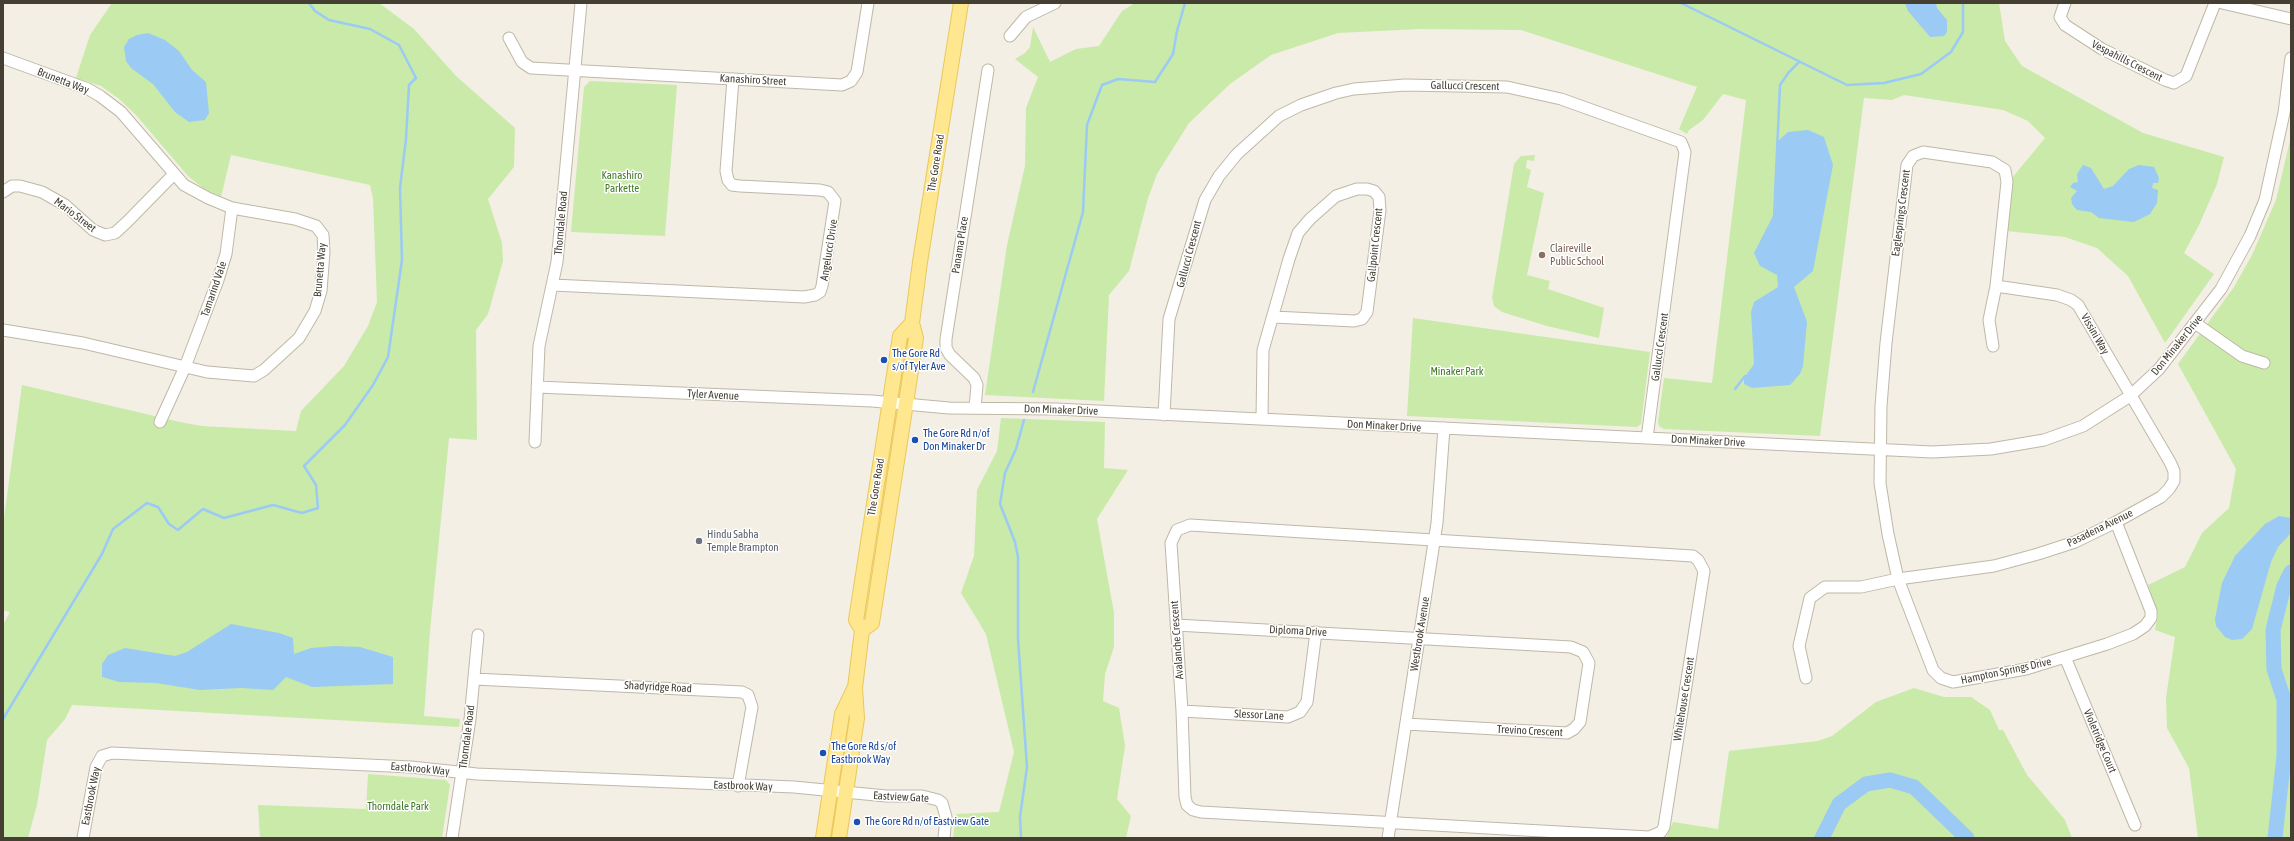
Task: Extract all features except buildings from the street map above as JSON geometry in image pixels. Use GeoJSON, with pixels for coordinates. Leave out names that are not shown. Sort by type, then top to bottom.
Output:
{"type":"FeatureCollection","features":[{"type":"Feature","properties":{"kind":"main road","name":"The Gore Road"},"geometry":{"type":"LineString","coordinates":[[862,630],[872,623],[916,338],[912,323],[961,3]]}},
{"type":"Feature","properties":{"kind":"main road","name":"The Gore Road"},"geometry":{"type":"LineString","coordinates":[[839,838],[857,718],[855,688],[862,630],[856,620],[900,336],[912,323]]}},
{"type":"Feature","properties":{"kind":"main road","name":"The Gore Road"},"geometry":{"type":"LineString","coordinates":[[823,838],[842,714],[855,688]]}},
{"type":"Feature","properties":{"kind":"street","name":"Thorndale Road"},"geometry":{"type":"LineString","coordinates":[[535,442],[539,346],[553,285],[558,255],[581,3]]}},
{"type":"Feature","properties":{"kind":"street","name":"Kanashiro Street"},"geometry":{"type":"LineString","coordinates":[[510,38],[522,62],[531,68],[574,72],[733,80],[847,83],[857,72],[868,3]]}},
{"type":"Feature","properties":{"kind":"street"},"geometry":{"type":"LineString","coordinates":[[1010,36],[1026,17],[1055,3]]}},
{"type":"Feature","properties":{"kind":"street","name":"Vespahills Crescent"},"geometry":{"type":"LineString","coordinates":[[2065,3],[2060,17],[2065,25],[2102,49],[2158,77],[2174,83],[2186,76],[2215,3]]}},
{"type":"Feature","properties":{"kind":"street"},"geometry":{"type":"LineString","coordinates":[[2222,3],[2291,19]]}},
{"type":"Feature","properties":{"kind":"street","name":"Brunetta Way"},"geometry":{"type":"LineString","coordinates":[[3,58],[88,89],[100,96],[121,112],[184,184],[208,198],[232,208],[295,220],[316,226],[323,235],[324,252],[321,292],[315,311],[300,338],[264,370],[254,376],[242,376],[185,367],[83,343],[3,330]]}},
{"type":"Feature","properties":{"kind":"street","name":"Don Minaker Drive"},"geometry":{"type":"LineString","coordinates":[[890,403],[976,408],[1056,409],[1932,452],[1991,449],[2044,440],[2083,426],[2130,396],[2159,369],[2221,289],[2250,236],[2265,200],[2287,114],[2291,58]]}},
{"type":"Feature","properties":{"kind":"street","name":"Panama Place"},"geometry":{"type":"LineString","coordinates":[[976,408],[977,385],[974,378],[950,355],[946,348],[946,339],[988,70]]}},
{"type":"Feature","properties":{"kind":"street","name":"Angelucci Drive"},"geometry":{"type":"LineString","coordinates":[[553,285],[804,297],[815,295],[820,292],[826,263],[835,201],[828,192],[820,190],[740,186],[732,184],[728,180],[726,171],[733,80]]}},
{"type":"Feature","properties":{"kind":"street","name":"Gallucci Crescent"},"geometry":{"type":"LineString","coordinates":[[1164,415],[1168,328],[1198,220],[1205,200],[1219,176],[1242,149],[1279,116],[1301,105],[1336,93],[1354,89],[1405,85],[1507,87],[1561,99],[1681,142],[1685,152],[1647,438]]}},
{"type":"Feature","properties":{"kind":"street","name":"Eaglesprings Crescent"},"geometry":{"type":"LineString","coordinates":[[1880,449],[1881,406],[1887,327],[1906,165],[1913,156],[1923,152],[1992,162],[2005,170],[2007,182],[1996,286],[1989,320],[1993,346]]}},
{"type":"Feature","properties":{"kind":"street","name":"Mario Street"},"geometry":{"type":"LineString","coordinates":[[3,192],[12,186],[20,186],[42,192],[65,205],[93,230],[105,235],[115,233],[174,174]]}},
{"type":"Feature","properties":{"kind":"street","name":"Gallpoint Crescent"},"geometry":{"type":"LineString","coordinates":[[1262,420],[1263,350],[1298,233],[1310,219],[1336,196],[1357,189],[1367,188],[1374,191],[1379,197],[1380,210],[1367,312],[1362,319],[1354,321],[1274,317]]}},
{"type":"Feature","properties":{"kind":"street","name":"Tamarind Vale"},"geometry":{"type":"LineString","coordinates":[[160,422],[185,367],[218,280],[226,254],[232,208]]}},
{"type":"Feature","properties":{"kind":"street","name":"Vissini Way"},"geometry":{"type":"LineString","coordinates":[[1996,286],[2057,296],[2071,300],[2078,305],[2130,396]]}},
{"type":"Feature","properties":{"kind":"street"},"geometry":{"type":"LineString","coordinates":[[2195,323],[2242,356],[2264,363]]}},
{"type":"Feature","properties":{"kind":"street","name":"Tyler Avenue"},"geometry":{"type":"LineString","coordinates":[[537,387],[890,403]]}},
{"type":"Feature","properties":{"kind":"street","name":"Pasadena Avenue"},"geometry":{"type":"LineString","coordinates":[[1806,678],[1799,646],[1810,598],[1825,587],[1861,587],[1898,579],[1994,566],[2075,542],[2116,522],[2161,497],[2174,481],[2174,471],[2130,396]]}},
{"type":"Feature","properties":{"kind":"street","name":"Westbrook Avenue"},"geometry":{"type":"LineString","coordinates":[[1388,838],[1434,539],[1440,491],[1444,428]]}},
{"type":"Feature","properties":{"kind":"street","name":"Hampton Springs Drive"},"geometry":{"type":"LineString","coordinates":[[1880,449],[1880,484],[1888,534],[1898,579],[1933,670],[1941,678],[1953,682],[2026,669],[2133,634],[2145,626],[2151,618],[2150,611],[2116,522]]}},
{"type":"Feature","properties":{"kind":"street","name":"Avalanche Crescent"},"geometry":{"type":"LineString","coordinates":[[1390,823],[1201,812],[1193,810],[1187,805],[1185,797],[1182,711],[1171,543],[1173,535],[1183,526],[1190,525],[1434,539]]}},
{"type":"Feature","properties":{"kind":"street","name":"Whitehouse Crescent"},"geometry":{"type":"LineString","coordinates":[[1390,823],[1649,837],[1661,832],[1664,828],[1704,571],[1698,560],[1688,554],[1434,539]]}},
{"type":"Feature","properties":{"kind":"street","name":"Diploma Drive"},"geometry":{"type":"LineString","coordinates":[[1176,625],[1419,639]]}},
{"type":"Feature","properties":{"kind":"street","name":"Slessor Lane"},"geometry":{"type":"LineString","coordinates":[[1182,711],[1288,717],[1300,712],[1307,702],[1316,632]]}},
{"type":"Feature","properties":{"kind":"street","name":"Thorndale Road"},"geometry":{"type":"LineString","coordinates":[[452,838],[474,679],[478,635]]}},
{"type":"Feature","properties":{"kind":"street","name":"Trevino Crescent"},"geometry":{"type":"LineString","coordinates":[[1406,724],[1567,733],[1574,729],[1580,722],[1588,663],[1582,652],[1571,647],[1419,639]]}},
{"type":"Feature","properties":{"kind":"street","name":"Violetridge Court"},"geometry":{"type":"LineString","coordinates":[[2064,657],[2135,825]]}},
{"type":"Feature","properties":{"kind":"street","name":"Shadyridge Road"},"geometry":{"type":"LineString","coordinates":[[474,679],[742,692],[748,695],[752,707],[738,786]]}},
{"type":"Feature","properties":{"kind":"street","name":"Eastbrook Way"},"geometry":{"type":"LineString","coordinates":[[83,838],[96,767],[100,758],[110,754],[411,767],[462,772],[738,786],[788,787],[846,793]]}},
{"type":"Feature","properties":{"kind":"street","name":"Eastview Gate"},"geometry":{"type":"LineString","coordinates":[[846,793],[886,796],[922,796],[938,800],[944,807],[944,838]]}},
{"type":"Feature","properties":{"kind":"green space"},"geometry":{"type":"Polygon","coordinates":[[[112,3],[379,3],[414,29],[456,76],[515,128],[514,167],[488,199],[502,243],[503,261],[488,314],[476,330],[477,440],[449,438],[430,631],[424,716],[460,719],[459,727],[72,705],[65,719],[47,740],[37,805],[28,838],[3,838],[3,625],[10,612],[3,610],[3,526],[22,385],[201,426],[296,431],[301,411],[344,366],[368,326],[377,302],[373,198],[370,185],[231,155],[221,197],[203,188],[188,176],[136,115],[118,98],[101,86],[76,78],[90,35],[112,3]]]}},
{"type":"Feature","properties":{"kind":"green space"},"geometry":{"type":"Polygon","coordinates":[[[1135,3],[1999,3],[2005,41],[2022,66],[2143,133],[2224,157],[2217,184],[2199,225],[2184,253],[2214,274],[2165,343],[2128,276],[2097,248],[2065,237],[2006,231],[2012,178],[2045,138],[2028,121],[2003,110],[1904,95],[1892,100],[1864,98],[1820,436],[1664,429],[1659,426],[1658,422],[1664,378],[1712,383],[1746,100],[1723,94],[1703,120],[1689,130],[1687,134],[1679,129],[1697,87],[1521,30],[1420,29],[1338,33],[1271,55],[1230,84],[1189,123],[1157,174],[1148,198],[1129,271],[1109,295],[1104,401],[985,395],[1007,245],[1025,166],[1026,108],[1038,77],[1015,59],[1025,53],[1030,47],[1033,27],[1050,62],[1076,49],[1099,46],[1122,11],[1135,3]]]}},
{"type":"Feature","properties":{"kind":"green space","name":"Kanashiro Parkette"},"geometry":{"type":"Polygon","coordinates":[[[590,81],[677,85],[665,236],[571,232],[584,87],[590,81]]]}},
{"type":"Feature","properties":{"kind":"green space"},"geometry":{"type":"Polygon","coordinates":[[[2291,136],[2291,838],[2198,838],[2189,768],[2167,728],[2166,698],[2175,637],[2155,630],[2158,615],[2148,585],[2185,567],[2202,533],[2229,508],[2236,469],[2178,364],[2234,287],[2252,255],[2276,200],[2291,136]]]}},
{"type":"Feature","properties":{"kind":"green space"},"geometry":{"type":"Polygon","coordinates":[[[1535,155],[1534,161],[1527,160],[1526,168],[1531,170],[1527,187],[1544,193],[1527,275],[1550,281],[1548,289],[1604,308],[1599,338],[1547,326],[1502,312],[1494,306],[1492,298],[1514,164],[1521,156],[1535,155]]]}},
{"type":"Feature","properties":{"kind":"green space","name":"Minaker Park"},"geometry":{"type":"Polygon","coordinates":[[[1413,318],[1650,352],[1641,424],[1637,427],[1407,416],[1413,318]]]}},
{"type":"Feature","properties":{"kind":"green space"},"geometry":{"type":"Polygon","coordinates":[[[1001,418],[1105,422],[1104,468],[1128,470],[1097,519],[1114,613],[1114,647],[1105,674],[1103,701],[1119,708],[1125,746],[1117,799],[1131,816],[1126,838],[953,838],[956,814],[999,812],[1014,752],[986,634],[961,593],[974,556],[977,490],[997,451],[1001,418]]]}},
{"type":"Feature","properties":{"kind":"green space"},"geometry":{"type":"Polygon","coordinates":[[[1914,688],[1944,697],[1971,697],[1990,710],[1999,730],[2003,730],[2027,775],[2065,820],[2072,838],[1666,838],[1673,822],[1718,829],[1729,751],[1818,741],[1832,736],[1876,702],[1914,688]]]}},
{"type":"Feature","properties":{"kind":"green space","name":"Thorndale Park"},"geometry":{"type":"Polygon","coordinates":[[[368,774],[446,780],[450,785],[442,838],[260,838],[258,805],[366,809],[368,774]]]}},
{"type":"Feature","properties":{"kind":"water"},"geometry":{"type":"Polygon","coordinates":[[[1905,3],[1936,3],[1937,8],[1947,20],[1947,32],[1944,36],[1930,37],[1908,11],[1905,3]]]}},
{"type":"Feature","properties":{"kind":"water"},"geometry":{"type":"Polygon","coordinates":[[[148,33],[165,40],[179,51],[192,70],[206,82],[209,113],[205,120],[189,122],[175,112],[153,84],[131,68],[126,61],[124,47],[129,39],[137,35],[148,33]]]}},
{"type":"Feature","properties":{"kind":"water"},"geometry":{"type":"Polygon","coordinates":[[[1808,130],[1824,137],[1833,165],[1813,271],[1794,287],[1807,322],[1803,366],[1800,374],[1790,385],[1752,388],[1744,384],[1744,378],[1754,364],[1751,312],[1754,302],[1778,287],[1777,275],[1760,266],[1754,253],[1773,216],[1776,205],[1776,143],[1788,132],[1808,130]]]}},
{"type":"Feature","properties":{"kind":"water"},"geometry":{"type":"Polygon","coordinates":[[[2083,165],[2091,168],[2104,189],[2113,186],[2129,169],[2139,165],[2154,167],[2159,178],[2158,183],[2153,183],[2152,188],[2158,190],[2157,203],[2150,214],[2134,222],[2099,218],[2091,212],[2077,210],[2072,204],[2071,198],[2077,191],[2070,187],[2073,183],[2078,182],[2077,174],[2083,165]]]}},
{"type":"Feature","properties":{"kind":"water"},"geometry":{"type":"Polygon","coordinates":[[[2279,516],[2291,518],[2291,533],[2278,547],[2271,562],[2252,629],[2242,639],[2232,640],[2225,637],[2216,626],[2215,619],[2222,583],[2235,556],[2265,524],[2279,516]]]}},
{"type":"Feature","properties":{"kind":"water"},"geometry":{"type":"Polygon","coordinates":[[[231,624],[279,633],[293,638],[294,654],[311,648],[335,646],[360,647],[393,657],[393,684],[312,687],[286,677],[273,690],[241,688],[200,690],[156,683],[119,682],[102,677],[102,664],[108,655],[125,648],[175,656],[187,652],[231,624]]]}},
{"type":"Feature","properties":{"kind":"waterway"},"geometry":{"type":"LineString","coordinates":[[3,719],[102,554],[113,529],[147,503],[158,507],[169,524],[178,530],[203,509],[224,518],[273,505],[302,513],[318,508],[316,485],[304,466],[345,425],[373,385],[388,357],[402,260],[400,188],[406,139],[409,85],[416,78],[399,45],[370,29],[329,20],[315,11],[309,3]]}},
{"type":"Feature","properties":{"kind":"waterway"},"geometry":{"type":"LineString","coordinates":[[1033,392],[1083,212],[1087,125],[1102,85],[1118,79],[1155,82],[1173,54],[1177,31],[1185,3]]}},
{"type":"Feature","properties":{"kind":"waterway"},"geometry":{"type":"LineString","coordinates":[[1681,3],[1847,85],[1884,83],[1921,74],[1951,52],[1963,32],[1963,3]]}},
{"type":"Feature","properties":{"kind":"waterway"},"geometry":{"type":"LineString","coordinates":[[1774,218],[1780,85],[1789,72],[1799,62]]}},
{"type":"Feature","properties":{"kind":"waterway"},"geometry":{"type":"LineString","coordinates":[[1735,389],[1745,376]]}},
{"type":"Feature","properties":{"kind":"waterway"},"geometry":{"type":"LineString","coordinates":[[1021,838],[1020,817],[1027,767],[1018,639],[1018,557],[1015,542],[1000,504],[1005,473],[1016,449],[1024,420]]}},
{"type":"Feature","properties":{"kind":"waterway"},"geometry":{"type":"LineString","coordinates":[[2275,838],[2284,756],[2284,700],[2274,669],[2273,630],[2284,586],[2291,572]]}},
{"type":"Feature","properties":{"kind":"waterway"},"geometry":{"type":"LineString","coordinates":[[1822,838],[1839,804],[1866,784],[1890,780],[1914,787],[1967,838]]}},
{"type":"Feature","properties":{"kind":"place","name":"Claireville Public School"},"geometry":{"type":"Point","coordinates":[1542,255]}},
{"type":"Feature","properties":{"kind":"place","name":"The Gore Rd s/of Tyler Ave"},"geometry":{"type":"Point","coordinates":[884,360]}},
{"type":"Feature","properties":{"kind":"place","name":"The Gore Rd n/of Don Minaker Dr"},"geometry":{"type":"Point","coordinates":[915,440]}},
{"type":"Feature","properties":{"kind":"place","name":"Hindu Sabha Temple Brampton"},"geometry":{"type":"Point","coordinates":[699,541]}},
{"type":"Feature","properties":{"kind":"place","name":"The Gore Rd s/of Eastbrook Way"},"geometry":{"type":"Point","coordinates":[823,753]}},
{"type":"Feature","properties":{"kind":"place","name":"The Gore Rd n/of Eastview Gate"},"geometry":{"type":"Point","coordinates":[857,822]}}]}
